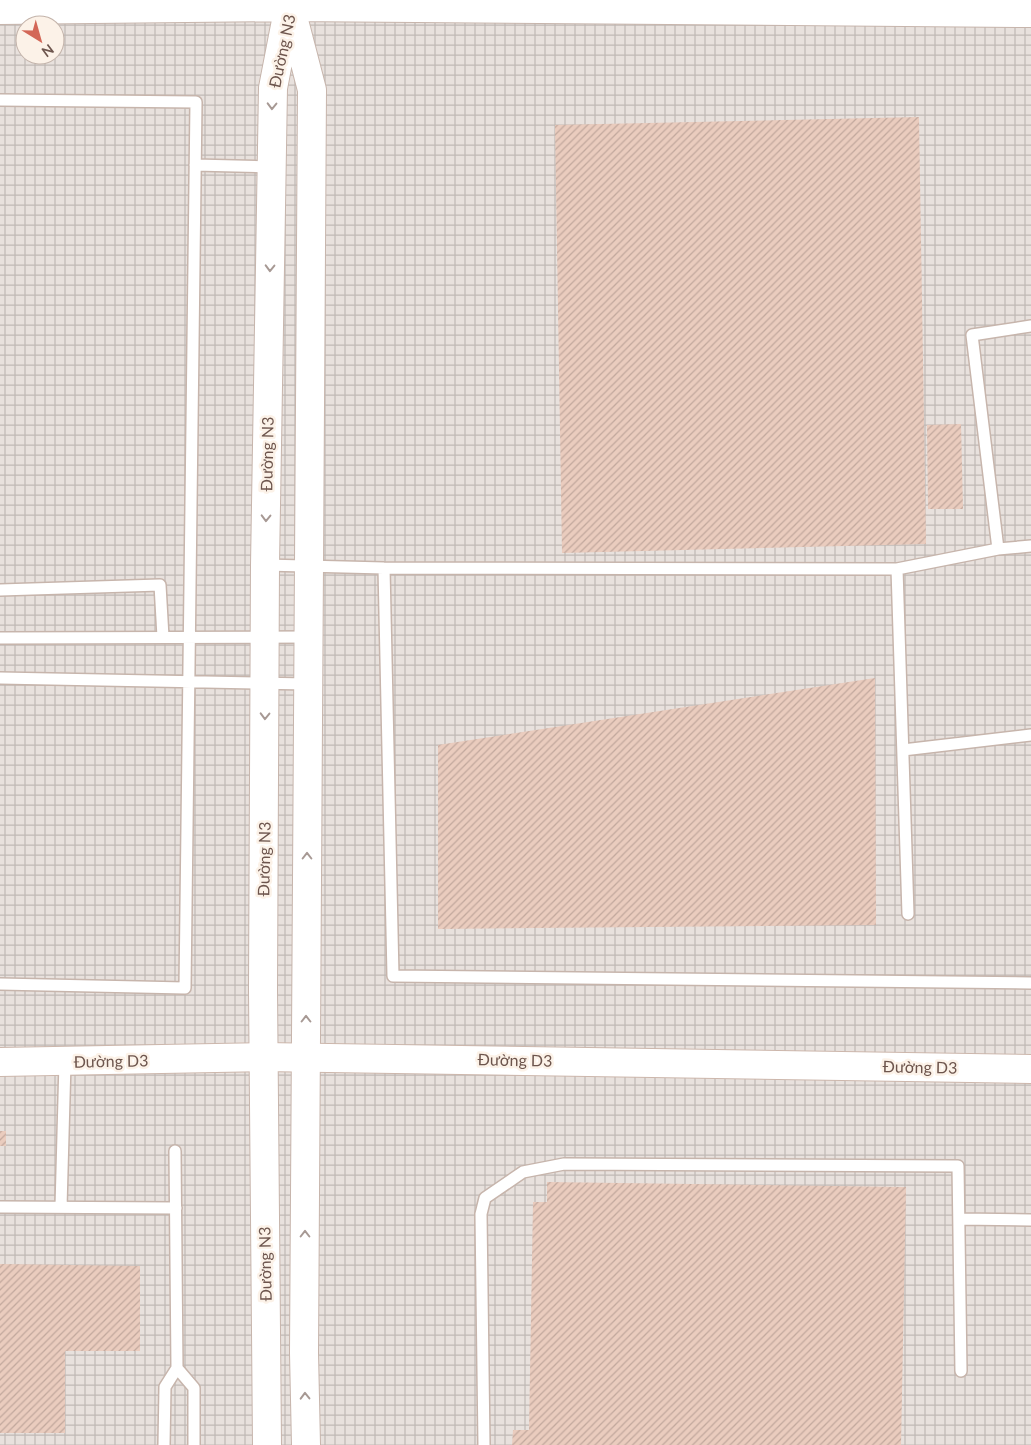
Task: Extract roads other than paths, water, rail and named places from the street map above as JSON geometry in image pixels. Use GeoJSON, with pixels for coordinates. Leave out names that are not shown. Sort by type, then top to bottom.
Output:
{"type":"FeatureCollection","features":[{"type":"Feature","properties":{"kind":"street"},"geometry":{"type":"LineString","coordinates":[[0,10],[290,3],[1031,13]]}},
{"type":"Feature","properties":{"kind":"street","name":"Đường N3"},"geometry":{"type":"LineString","coordinates":[[267,1445],[262,1057],[266,683],[265,565],[271,167],[273,88],[290,3]]}},
{"type":"Feature","properties":{"kind":"street","name":"Đường N3"},"geometry":{"type":"LineString","coordinates":[[290,3],[312,90],[304,1353],[306,1445]]}},
{"type":"Feature","properties":{"kind":"street","name":"Đường D3"},"geometry":{"type":"LineString","coordinates":[[0,1062],[262,1057],[1031,1069]]}},
{"type":"Feature","properties":{"kind":"lane"},"geometry":{"type":"LineString","coordinates":[[262,0],[290,3]]}},
{"type":"Feature","properties":{"kind":"lane"},"geometry":{"type":"LineString","coordinates":[[0,100],[196,102],[185,988],[0,984]]}},
{"type":"Feature","properties":{"kind":"lane"},"geometry":{"type":"LineString","coordinates":[[195,165],[271,167]]}},
{"type":"Feature","properties":{"kind":"lane"},"geometry":{"type":"LineString","coordinates":[[998,549],[972,335],[1031,326]]}},
{"type":"Feature","properties":{"kind":"lane"},"geometry":{"type":"LineString","coordinates":[[265,565],[384,568],[898,569],[998,549],[1031,546]]}},
{"type":"Feature","properties":{"kind":"lane"},"geometry":{"type":"LineString","coordinates":[[384,568],[393,976],[1031,983]]}},
{"type":"Feature","properties":{"kind":"lane"},"geometry":{"type":"LineString","coordinates":[[898,569],[908,914]]}},
{"type":"Feature","properties":{"kind":"lane"},"geometry":{"type":"LineString","coordinates":[[0,590],[160,586],[162,637]]}},
{"type":"Feature","properties":{"kind":"lane"},"geometry":{"type":"LineString","coordinates":[[0,638],[308,637]]}},
{"type":"Feature","properties":{"kind":"lane"},"geometry":{"type":"LineString","coordinates":[[0,678],[308,684]]}},
{"type":"Feature","properties":{"kind":"lane"},"geometry":{"type":"LineString","coordinates":[[903,750],[1031,735]]}},
{"type":"Feature","properties":{"kind":"lane"},"geometry":{"type":"LineString","coordinates":[[60,1208],[65,1062]]}},
{"type":"Feature","properties":{"kind":"lane"},"geometry":{"type":"LineString","coordinates":[[164,1445],[165,1387],[177,1368],[176,1150]]}},
{"type":"Feature","properties":{"kind":"lane"},"geometry":{"type":"LineString","coordinates":[[484,1445],[481,1214],[485,1198],[523,1172],[564,1164],[958,1166],[961,1371]]}},
{"type":"Feature","properties":{"kind":"lane"},"geometry":{"type":"LineString","coordinates":[[0,1207],[176,1208]]}},
{"type":"Feature","properties":{"kind":"lane"},"geometry":{"type":"LineString","coordinates":[[959,1219],[1031,1220]]}},
{"type":"Feature","properties":{"kind":"lane"},"geometry":{"type":"LineString","coordinates":[[177,1368],[194,1388],[194,1445]]}}]}
